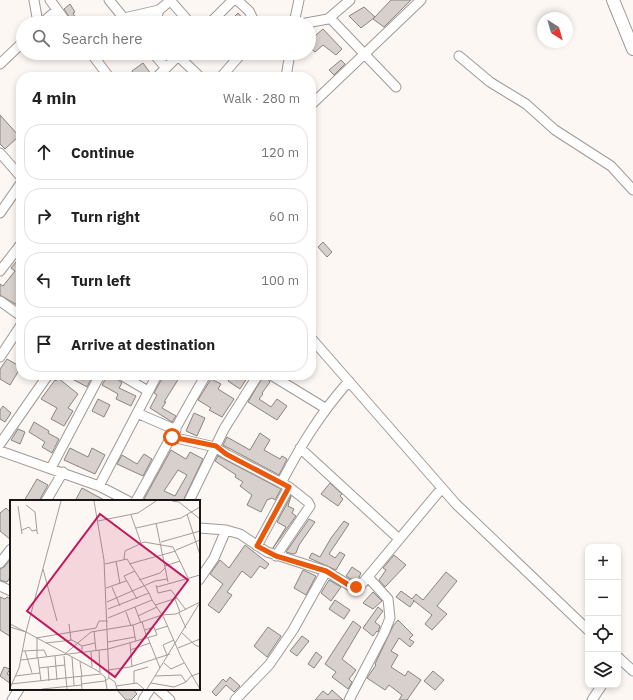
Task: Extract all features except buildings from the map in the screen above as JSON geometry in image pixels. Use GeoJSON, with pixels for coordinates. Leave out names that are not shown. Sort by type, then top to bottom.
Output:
{"type":"FeatureCollection","features":[{"type":"Feature","properties":{"kind":"main road"},"geometry":{"type":"LineString","coordinates":[[613,0],[633,49]]}},
{"type":"Feature","properties":{"kind":"street"},"geometry":{"type":"LineString","coordinates":[[34,0],[37,16]]}},
{"type":"Feature","properties":{"kind":"street"},"geometry":{"type":"LineString","coordinates":[[50,0],[61,16]]}},
{"type":"Feature","properties":{"kind":"street"},"geometry":{"type":"LineString","coordinates":[[109,0],[122,16]]}},
{"type":"Feature","properties":{"kind":"street"},"geometry":{"type":"LineString","coordinates":[[141,16],[159,10],[171,0],[184,16]]}},
{"type":"Feature","properties":{"kind":"street"},"geometry":{"type":"LineString","coordinates":[[217,16],[233,0]]}},
{"type":"Feature","properties":{"kind":"street"},"geometry":{"type":"LineString","coordinates":[[237,0],[249,11],[252,16]]}},
{"type":"Feature","properties":{"kind":"street"},"geometry":{"type":"LineString","coordinates":[[296,16],[299,0]]}},
{"type":"Feature","properties":{"kind":"street"},"geometry":{"type":"LineString","coordinates":[[316,21],[330,18],[350,0]]}},
{"type":"Feature","properties":{"kind":"street"},"geometry":{"type":"LineString","coordinates":[[316,100],[421,0]]}},
{"type":"Feature","properties":{"kind":"street"},"geometry":{"type":"LineString","coordinates":[[50,16],[56,10]]}},
{"type":"Feature","properties":{"kind":"street"},"geometry":{"type":"LineString","coordinates":[[157,16],[159,10]]}},
{"type":"Feature","properties":{"kind":"street"},"geometry":{"type":"LineString","coordinates":[[330,18],[396,87]]}},
{"type":"Feature","properties":{"kind":"street"},"geometry":{"type":"LineString","coordinates":[[0,64],[16,49]]}},
{"type":"Feature","properties":{"kind":"street"},"geometry":{"type":"LineString","coordinates":[[460,56],[490,82],[526,104],[555,130],[611,166],[633,190]]}},
{"type":"Feature","properties":{"kind":"street"},"geometry":{"type":"LineString","coordinates":[[96,60],[105,72]]}},
{"type":"Feature","properties":{"kind":"street"},"geometry":{"type":"LineString","coordinates":[[159,60],[166,68]]}},
{"type":"Feature","properties":{"kind":"street"},"geometry":{"type":"LineString","coordinates":[[162,72],[174,60]]}},
{"type":"Feature","properties":{"kind":"street"},"geometry":{"type":"LineString","coordinates":[[185,60],[196,72]]}},
{"type":"Feature","properties":{"kind":"street"},"geometry":{"type":"LineString","coordinates":[[225,72],[236,60]]}},
{"type":"Feature","properties":{"kind":"street"},"geometry":{"type":"LineString","coordinates":[[287,72],[289,60]]}},
{"type":"Feature","properties":{"kind":"street"},"geometry":{"type":"LineString","coordinates":[[0,153],[16,171]]}},
{"type":"Feature","properties":{"kind":"street"},"geometry":{"type":"LineString","coordinates":[[0,213],[16,190]]}},
{"type":"Feature","properties":{"kind":"street"},"geometry":{"type":"LineString","coordinates":[[0,271],[16,250]]}},
{"type":"Feature","properties":{"kind":"street"},"geometry":{"type":"LineString","coordinates":[[0,301],[16,312]]}},
{"type":"Feature","properties":{"kind":"street"},"geometry":{"type":"LineString","coordinates":[[0,357],[16,333]]}},
{"type":"Feature","properties":{"kind":"street"},"geometry":{"type":"LineString","coordinates":[[316,344],[456,504],[500,548],[585,627]]}},
{"type":"Feature","properties":{"kind":"street"},"geometry":{"type":"LineString","coordinates":[[0,444],[45,380]]}},
{"type":"Feature","properties":{"kind":"street"},"geometry":{"type":"LineString","coordinates":[[51,468],[97,380]]}},
{"type":"Feature","properties":{"kind":"street"},"geometry":{"type":"LineString","coordinates":[[129,380],[148,392]]}},
{"type":"Feature","properties":{"kind":"street"},"geometry":{"type":"LineString","coordinates":[[99,486],[154,380]]}},
{"type":"Feature","properties":{"kind":"street"},"geometry":{"type":"LineString","coordinates":[[137,500],[174,433],[187,406],[203,380]]}},
{"type":"Feature","properties":{"kind":"street"},"geometry":{"type":"LineString","coordinates":[[189,500],[216,446],[255,380]]}},
{"type":"Feature","properties":{"kind":"street"},"geometry":{"type":"LineString","coordinates":[[280,380],[325,408]]}},
{"type":"Feature","properties":{"kind":"street"},"geometry":{"type":"LineString","coordinates":[[257,546],[300,448],[325,408],[349,381]]}},
{"type":"Feature","properties":{"kind":"street"},"geometry":{"type":"LineString","coordinates":[[137,413],[174,433],[216,446],[285,485],[308,502],[310,506],[276,556]]}},
{"type":"Feature","properties":{"kind":"street"},"geometry":{"type":"LineString","coordinates":[[300,448],[399,539]]}},
{"type":"Feature","properties":{"kind":"street"},"geometry":{"type":"LineString","coordinates":[[0,451],[63,472],[99,486],[126,500]]}},
{"type":"Feature","properties":{"kind":"street"},"geometry":{"type":"LineString","coordinates":[[47,500],[63,472]]}},
{"type":"Feature","properties":{"kind":"street"},"geometry":{"type":"LineString","coordinates":[[200,528],[226,530],[240,534],[257,546],[276,556],[326,571],[352,587],[361,585],[442,488]]}},
{"type":"Feature","properties":{"kind":"street"},"geometry":{"type":"LineString","coordinates":[[200,579],[214,558],[226,530]]}},
{"type":"Feature","properties":{"kind":"street"},"geometry":{"type":"LineString","coordinates":[[0,563],[10,550]]}},
{"type":"Feature","properties":{"kind":"street"},"geometry":{"type":"LineString","coordinates":[[235,700],[269,665],[293,630],[326,571]]}},
{"type":"Feature","properties":{"kind":"street"},"geometry":{"type":"LineString","coordinates":[[349,700],[384,633],[390,618],[388,599],[368,577]]}},
{"type":"Feature","properties":{"kind":"street"},"geometry":{"type":"LineString","coordinates":[[0,586],[10,590]]}},
{"type":"Feature","properties":{"kind":"street"},"geometry":{"type":"LineString","coordinates":[[621,661],[633,671]]}},
{"type":"Feature","properties":{"kind":"street"},"geometry":{"type":"LineString","coordinates":[[592,700],[600,688]]}},
{"type":"Feature","properties":{"kind":"street"},"geometry":{"type":"LineString","coordinates":[[12,700],[18,690]]}},
{"type":"Feature","properties":{"kind":"street"},"geometry":{"type":"LineString","coordinates":[[143,700],[149,690]]}},
{"type":"Feature","properties":{"kind":"street"},"geometry":{"type":"LineString","coordinates":[[159,690],[170,700]]}},
{"type":"Feature","properties":{"kind":"route"},"geometry":{"type":"LineString","coordinates":[[172,437],[216,446],[226,454],[289,487],[257,546],[276,556],[326,571],[352,587],[356,587]]}}]}
